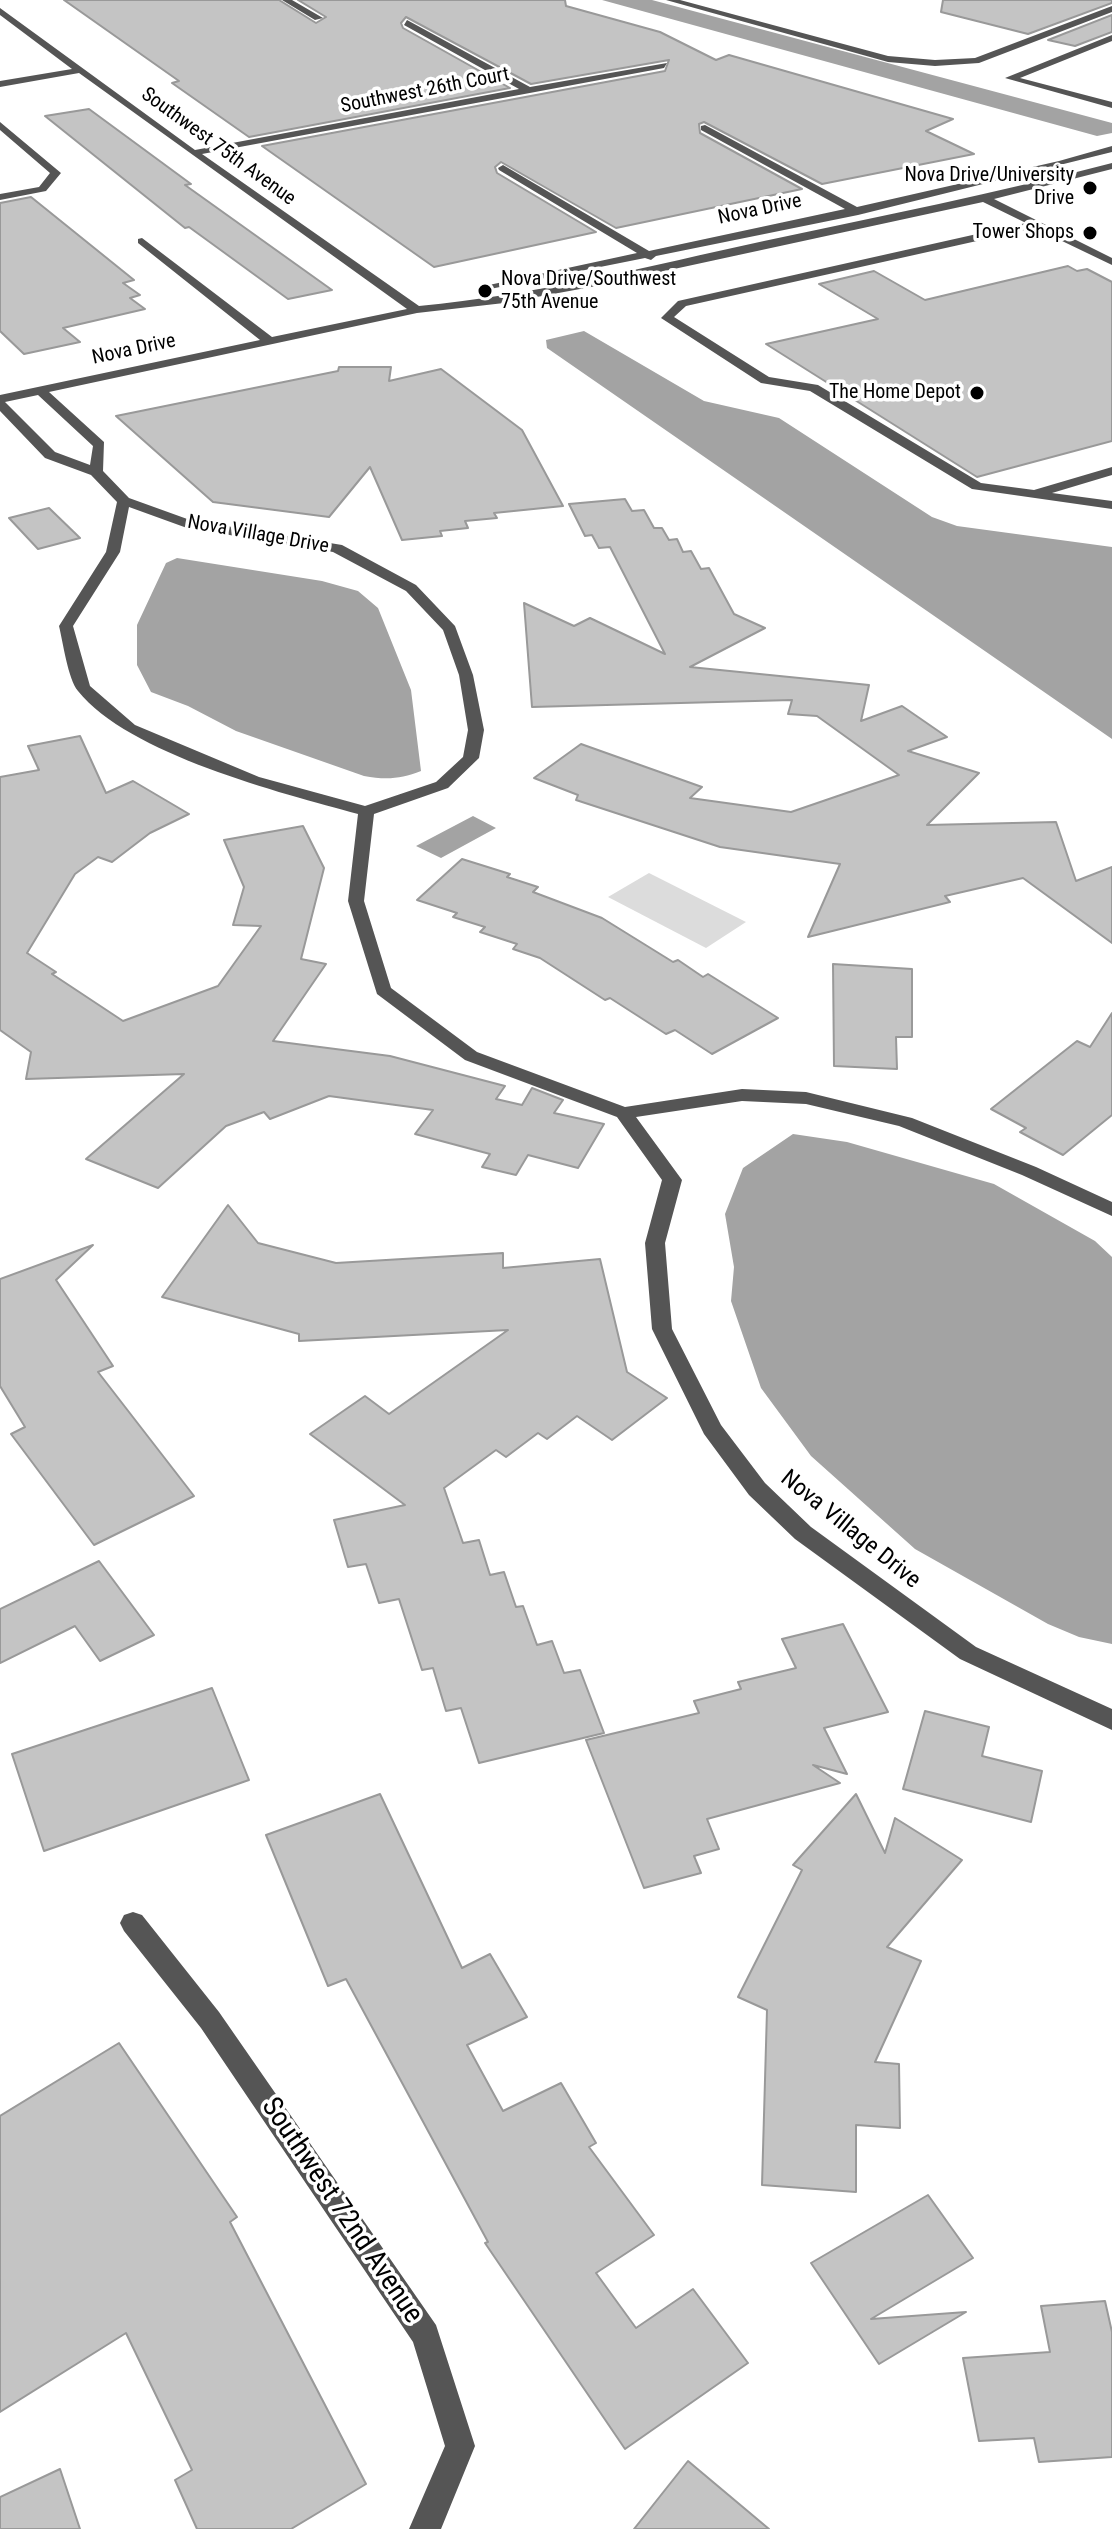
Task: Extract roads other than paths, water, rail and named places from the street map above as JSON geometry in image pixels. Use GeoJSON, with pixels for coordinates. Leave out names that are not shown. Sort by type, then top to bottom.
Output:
{"type":"FeatureCollection","features":[{"type":"Feature","properties":{"kind":"street"},"geometry":{"type":"LineString","coordinates":[[286,0],[318,18]]}},
{"type":"Feature","properties":{"kind":"street"},"geometry":{"type":"LineString","coordinates":[[670,0],[888,59],[935,63],[976,61],[1112,9]]}},
{"type":"Feature","properties":{"kind":"street","name":"Southwest 75th Avenue"},"geometry":{"type":"LineString","coordinates":[[0,11],[193,153],[417,310]]}},
{"type":"Feature","properties":{"kind":"street"},"geometry":{"type":"LineString","coordinates":[[407,23],[528,90]]}},
{"type":"Feature","properties":{"kind":"street"},"geometry":{"type":"LineString","coordinates":[[1112,38],[1010,78],[1112,105]]}},
{"type":"Feature","properties":{"kind":"street","name":"Southwest 26th Court"},"geometry":{"type":"LineString","coordinates":[[193,153],[664,65]]}},
{"type":"Feature","properties":{"kind":"street"},"geometry":{"type":"LineString","coordinates":[[0,84],[81,70]]}},
{"type":"Feature","properties":{"kind":"street"},"geometry":{"type":"LineString","coordinates":[[1093,100],[1112,92]]}},
{"type":"Feature","properties":{"kind":"street"},"geometry":{"type":"LineString","coordinates":[[0,125],[56,173],[42,189],[0,197]]}},
{"type":"Feature","properties":{"kind":"street"},"geometry":{"type":"LineString","coordinates":[[705,128],[876,221]]}},
{"type":"Feature","properties":{"kind":"street","name":"Nova Drive"},"geometry":{"type":"LineString","coordinates":[[417,310],[449,296],[854,210],[1061,164],[1112,149]]}},
{"type":"Feature","properties":{"kind":"street"},"geometry":{"type":"LineString","coordinates":[[1061,164],[1005,183],[984,198],[1112,262]]}},
{"type":"Feature","properties":{"kind":"street","name":"Nova Drive"},"geometry":{"type":"LineString","coordinates":[[0,401],[417,310],[464,306],[666,266],[984,198],[1112,166]]}},
{"type":"Feature","properties":{"kind":"street"},"geometry":{"type":"LineString","coordinates":[[503,168],[666,266]]}},
{"type":"Feature","properties":{"kind":"street"},"geometry":{"type":"LineString","coordinates":[[913,213],[984,211],[1019,216]]}},
{"type":"Feature","properties":{"kind":"street"},"geometry":{"type":"LineString","coordinates":[[1036,224],[682,303],[667,318],[765,380],[814,388],[977,486],[1112,505]]}},
{"type":"Feature","properties":{"kind":"street"},"geometry":{"type":"LineString","coordinates":[[142,241],[269,341]]}},
{"type":"Feature","properties":{"kind":"street"},"geometry":{"type":"LineString","coordinates":[[1096,254],[1112,250]]}},
{"type":"Feature","properties":{"kind":"street"},"geometry":{"type":"LineString","coordinates":[[40,390],[99,445],[96,472]]}},
{"type":"Feature","properties":{"kind":"street","name":"Nova Village Drive"},"geometry":{"type":"LineString","coordinates":[[0,401],[50,455],[96,472],[124,501],[187,524],[337,548],[411,588],[450,629],[466,675],[476,730],[471,758],[442,785],[366,811]]}},
{"type":"Feature","properties":{"kind":"street"},"geometry":{"type":"LineString","coordinates":[[1031,494],[1112,471]]}},
{"type":"Feature","properties":{"kind":"street"},"geometry":{"type":"LineString","coordinates":[[124,501],[113,552],[66,626],[83,688],[130,728],[253,780],[366,811],[356,901],[383,990],[471,1056],[624,1113],[742,1095],[806,1098],[905,1122],[1029,1171],[1112,1210]]}},
{"type":"Feature","properties":{"kind":"street","name":"Nova Village Drive"},"geometry":{"type":"LineString","coordinates":[[624,1113],[672,1180],[655,1243],[662,1329],[712,1429],[757,1489],[803,1533],[968,1653],[1112,1720]]}},
{"type":"Feature","properties":{"kind":"street","name":"Southwest 72nd Avenue"},"geometry":{"type":"LineString","coordinates":[[133,1923],[210,2020],[426,2335],[460,2446],[425,2529]]}},
{"type":"Feature","properties":{"kind":"place","name":"Nova Drive/University Drive"},"geometry":{"type":"Point","coordinates":[1090,188]}},
{"type":"Feature","properties":{"kind":"place","name":"Tower Shops"},"geometry":{"type":"Point","coordinates":[1090,233]}},
{"type":"Feature","properties":{"kind":"place","name":"Nova Drive/Southwest 75th Avenue"},"geometry":{"type":"Point","coordinates":[485,291]}},
{"type":"Feature","properties":{"kind":"place","name":"The Home Depot"},"geometry":{"type":"Point","coordinates":[977,393]}}]}
